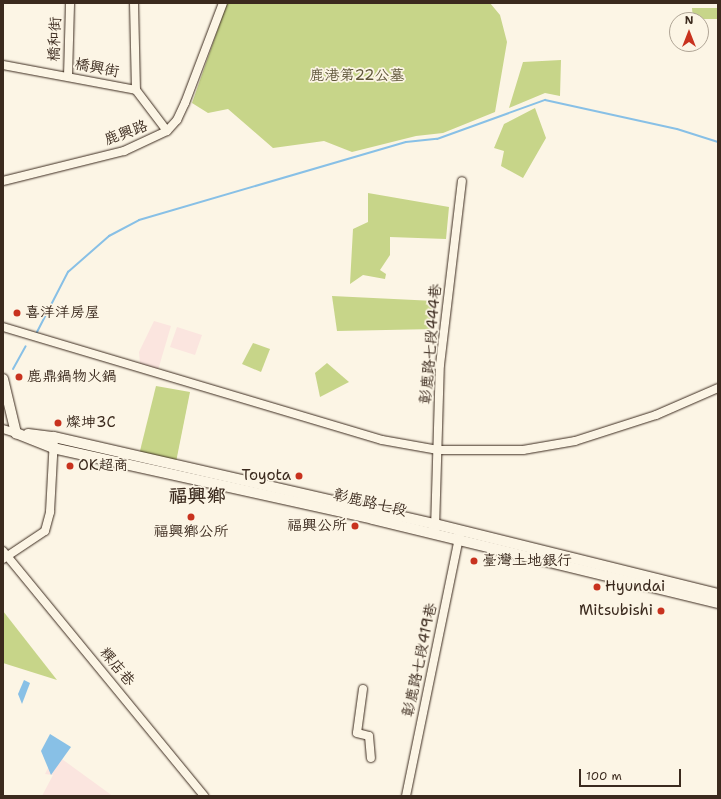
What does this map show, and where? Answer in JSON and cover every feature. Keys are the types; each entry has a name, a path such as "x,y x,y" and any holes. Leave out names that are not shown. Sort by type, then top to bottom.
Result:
{"main road":[{"path":"3,379 16,433"},
{"name":"彰鹿路七段","path":"16,433 54,437 460,535 718,594"},
{"name":"彰鹿路七段","path":"16,433 53,448 435,529"},
{"name":"彰鹿路七段","path":"460,535 718,603"}],"street":[{"name":"橋和街","path":"68,76 70,3"},
{"path":"134,3 136,90"},
{"name":"鹿興路","path":"3,181 124,151 167,131 178,120 223,3"},
{"name":"橋興街","path":"3,65 136,90 167,131"},
{"name":"彰鹿路七段444巷","path":"435,529 440,365 462,181"},
{"path":"3,327 382,440 438,450 491,452 567,442 656,415 718,388"},
{"name":"彰鹿路七段","path":"3,429 16,433"},
{"path":"4,555 30,542 45,532 48,521 54,437"},
{"name":"彰鹿路七段419巷","path":"406,796 460,535"},
{"name":"粿店巷","path":"4,555 206,796"},
{"path":"363,689 357,733 369,736 371,758"}],"shaded area":[{"path":"154,321 171,326 158,370 140,364 139,352"},
{"path":"177,327 202,335 195,355 170,347"},
{"path":"55,754 112,796 42,796 53,775 45,774"}],"green space":[{"name":"鹿港第22公墓","path":"227,3 490,3 500,15 507,42 495,112 443,133 416,136 352,152 324,141 273,148 228,109 208,113 192,103"},
{"path":"692,8 718,8 718,19 709,19 709,12 692,12"},
{"path":"561,60 560,96 545,93 509,108 523,62"},
{"path":"535,108 546,138 523,178 501,166 504,151 494,148 504,124"},
{"path":"368,193 449,207 446,239 390,237 390,255 380,270 386,274 385,279 363,275 350,284 353,229 368,222"},
{"path":"332,296 435,301 435,329 337,331"},
{"path":"253,343 270,349 261,372 242,364"},
{"path":"327,363 349,382 320,397 315,373"},
{"path":"156,386 190,392 176,462 139,455"},
{"path":"3,611 57,680 3,663"}],"water":[{"path":"24,680 30,683 22,704 18,694"},
{"path":"50,734 71,747 51,775 41,751"}],"waterway":[{"path":"37,332 68,272 109,236 139,220 406,142 437,139 545,100 677,129 718,142"},
{"path":"13,369 26,346"}],"place":[{"name":"喜洋洋房屋","path":"17,313"},
{"name":"鹿鼎鍋物火鍋","path":"19,377"},
{"name":"燦坤3C","path":"58,423"},
{"name":"OK超商","path":"70,466"},
{"name":"Toyota","path":"299,476"},
{"name":"福興鄉公所","path":"191,517"},
{"name":"福興公所","path":"355,526"},
{"name":"臺灣土地銀行","path":"474,561"},
{"name":"Hyundai","path":"597,587"},
{"name":"Mitsubishi","path":"661,611"}],"district":[{"name":"福興鄉","path":"197,496"}]}
